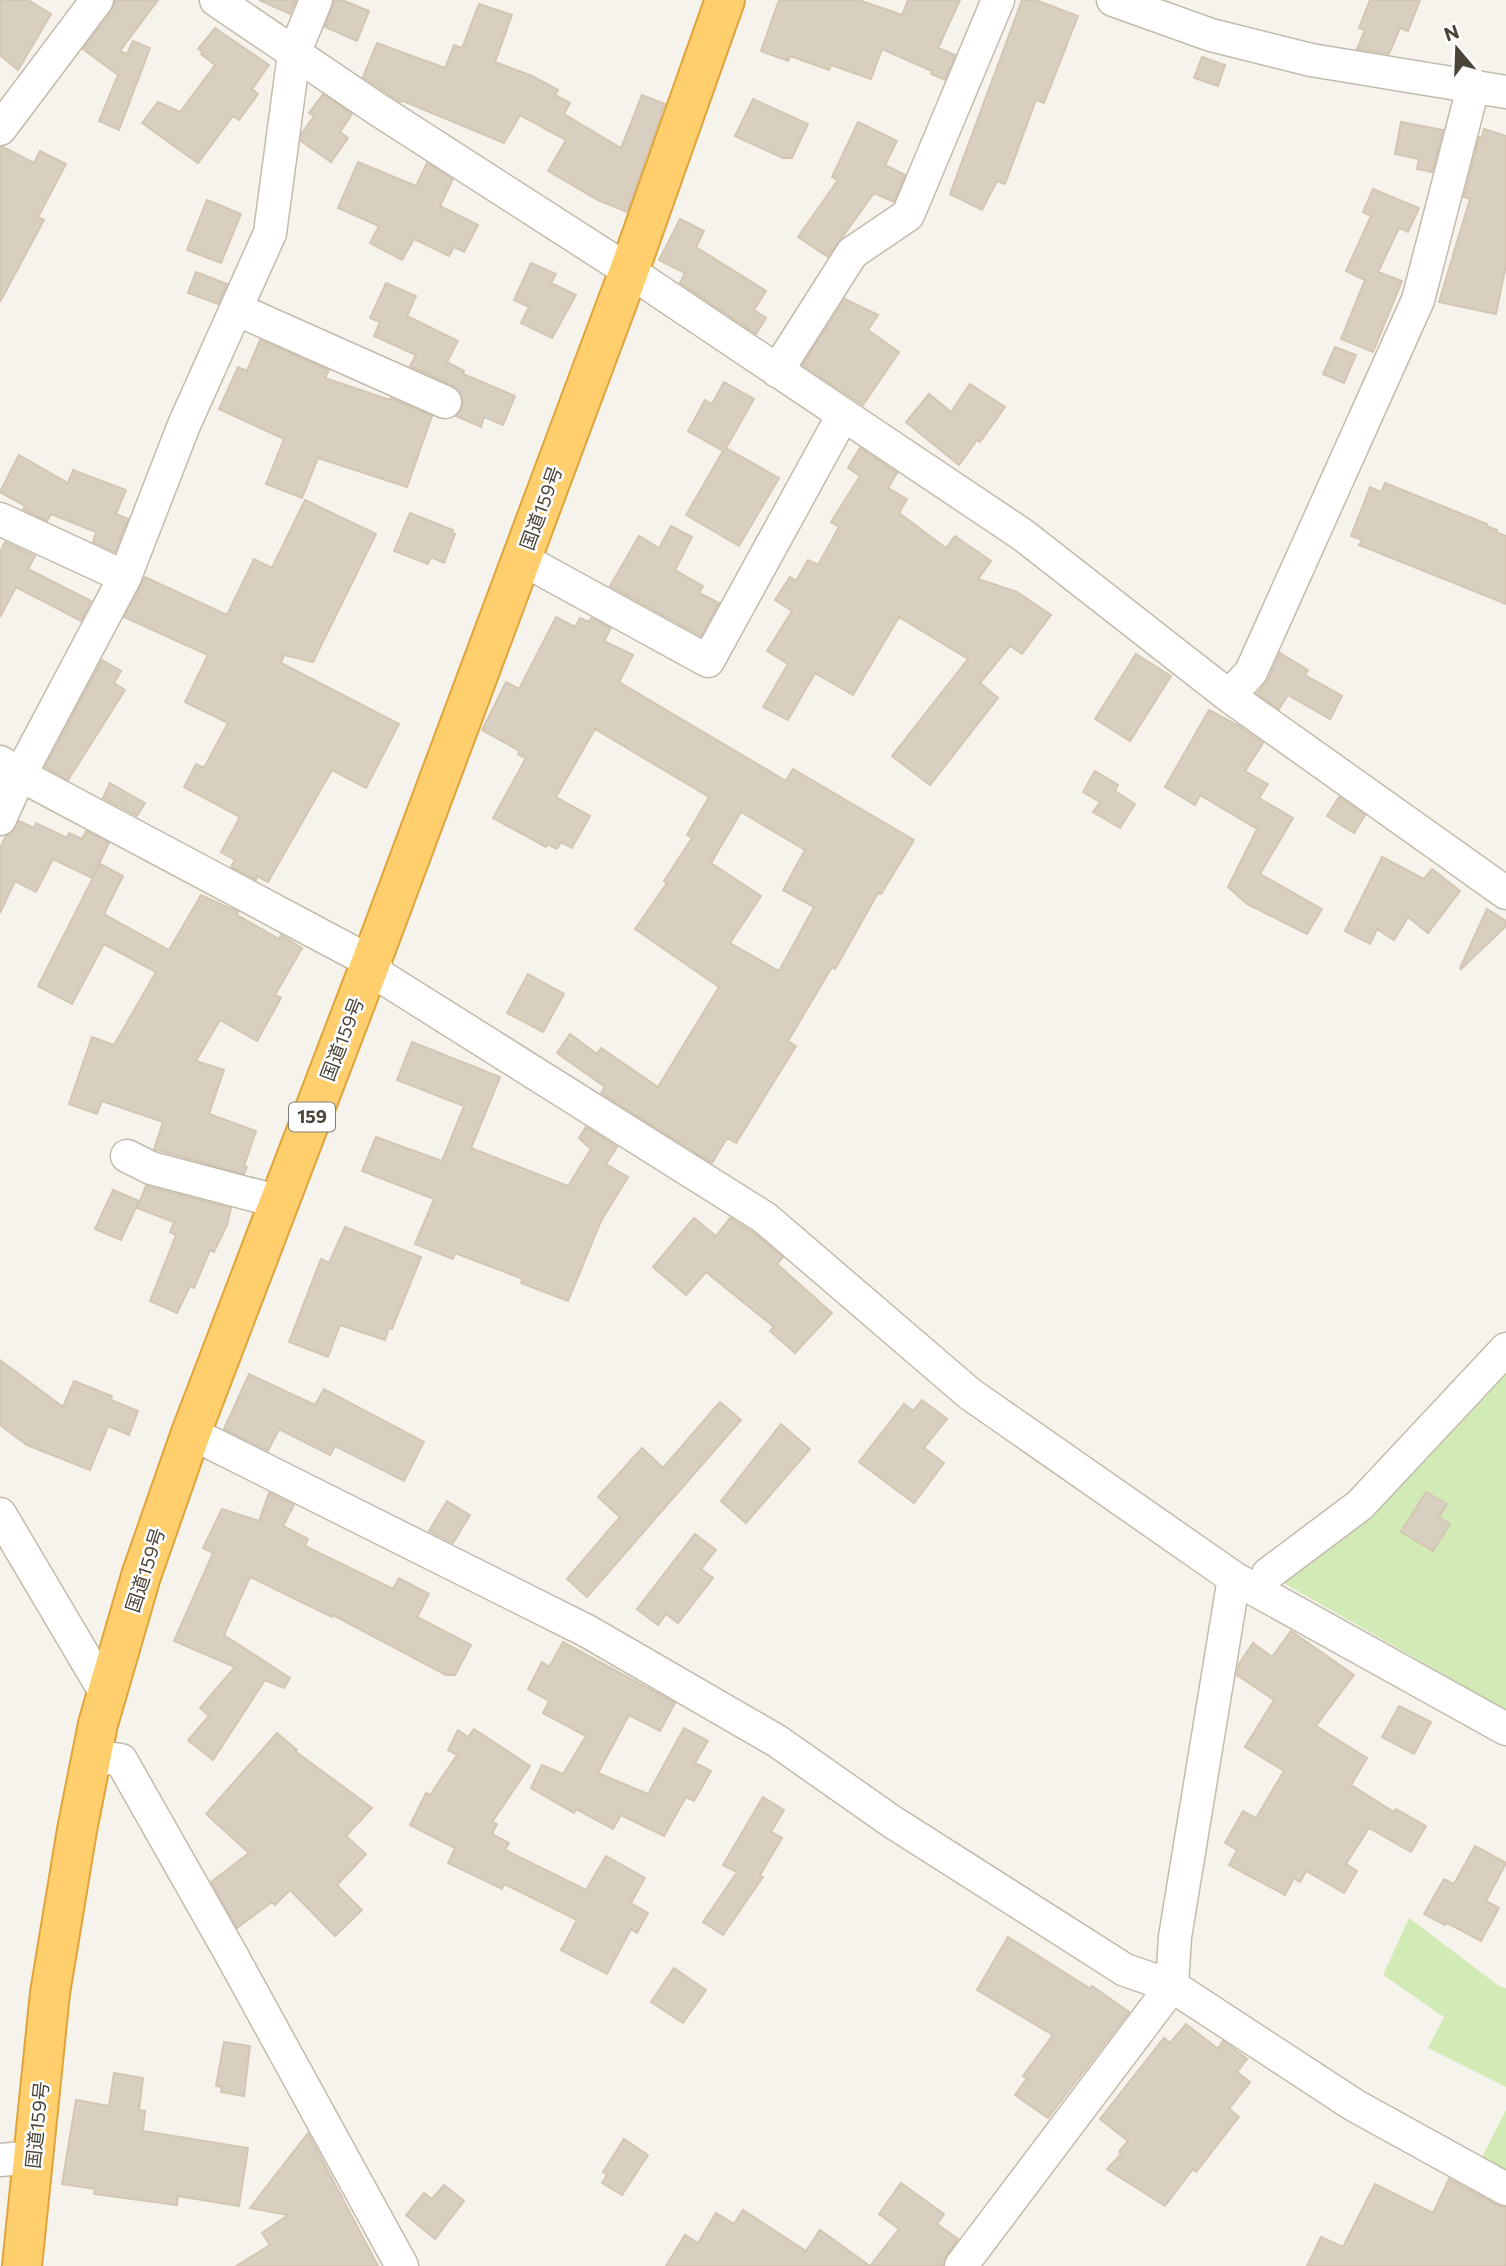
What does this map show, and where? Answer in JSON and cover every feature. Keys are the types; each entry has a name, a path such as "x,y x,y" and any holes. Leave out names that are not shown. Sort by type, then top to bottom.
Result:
{"highway":[{"name":"国道159号","path":"22,2266 17,2159 50,1993 76,1830 107,1695 141,1576 191,1433 371,962 629,271 725,0"}],"street":[{"path":"0,129 97,0"},
{"path":"216,0 294,54 629,271 1023,535 1229,696 1506,893"},
{"path":"0,819 10,768 125,576 184,425 270,233 294,54 316,0"},
{"path":"777,371 852,253 908,215 998,0"},
{"path":"1113,0 1211,35 1286,54 1506,92"},
{"path":"1229,696 1251,672 1418,300 1473,88"},
{"path":"236,309 445,402"},
{"path":"522,559 708,661 843,415"},
{"path":"0,519 125,576"},
{"path":"10,768 371,962 382,977 765,1217 970,1394 1234,1578 1506,1729"},
{"path":"127,1156 151,1168 280,1202"},
{"path":"1268,1574 1360,1505 1506,1349"},
{"path":"191,1433 587,1631 777,1741 891,1821 1125,1970 1172,1986 1354,2105 1506,2189"},
{"path":"0,1514 107,1695"},
{"path":"961,2266 1172,1986 1175,1937 1234,1578"},
{"path":"92,1756 121,1760 232,1954 402,2266"}],"green space":[{"path":"1506,1348 1506,1710 1268,1574"},
{"path":"1409,1918 1499,1986 1506,1988 1506,2087 1428,2048 1444,2017 1383,1975"},
{"path":"1506,2110 1506,2174 1480,2161"}],"building":[{"path":"0,0 28,0 51,14 18,70 0,55"},
{"path":"115,0 158,0 120,51 127,54 133,41 150,48 119,130 99,121 118,75 83,49 112,11"},
{"path":"259,0 296,0 290,14"},
{"path":"334,0 342,0 369,11 357,41 325,27"},
{"path":"779,0 859,0 902,15 908,0 960,0 938,48 955,55 945,80 931,74 932,71 882,49 871,79 831,65 829,70 790,56 788,61 761,51"},
{"path":"1022,0 1036,0 1078,16 1044,103 1036,100 1005,184 997,181 982,210 950,194"},
{"path":"1370,0 1420,0 1408,31 1400,28 1389,54 1357,49 1365,30 1359,28"},
{"path":"479,4 512,15 495,62 532,76 558,90 555,95 570,103 564,114 621,148 642,95 665,104 627,212 598,200 548,171 566,140 520,115 504,143 400,102 363,77 377,43 445,68 454,45 462,48"},
{"path":"215,28 269,65 252,89 258,94 239,120 233,116 198,163 142,123 158,102 180,112 215,65 198,49"},
{"path":"1202,57 1225,65 1218,86 1194,78"},
{"path":"323,94 352,114 340,132 348,138 331,162 301,141 302,133 314,116 309,113"},
{"path":"753,99 808,124 792,158 783,158 735,136"},
{"path":"858,122 897,141 885,165 905,175 894,202 874,193 828,257 798,237 838,180 832,177"},
{"path":"1401,122 1443,130 1432,172 1417,169 1419,159 1395,154"},
{"path":"1484,129 1506,136 1506,265 1496,314 1439,302 1470,199 1464,197 1479,137 1482,137"},
{"path":"0,147 34,163 40,151 66,164 38,217 44,220 0,302"},
{"path":"358,162 416,186 427,163 453,179 440,206 478,225 464,252 454,247 449,256 414,239 402,260 370,243 379,226 338,208"},
{"path":"1373,189 1419,208 1408,232 1399,228 1378,272 1402,281 1373,352 1341,339 1365,280 1346,271 1371,216 1363,212"},
{"path":"207,200 241,214 221,263 187,250"},
{"path":"680,219 704,231 696,247 766,291 754,310 766,318 756,334 680,283 685,273 659,260"},
{"path":"531,263 556,274 551,283 576,295 552,338 521,323 529,307 514,300"},
{"path":"196,272 227,284 218,304 188,293"},
{"path":"386,283 416,296 407,316 458,341 447,362 464,371 463,374 515,396 503,425 484,417 481,427 456,416 463,401 459,391 452,385 410,366 416,355 374,336 380,322 370,318"},
{"path":"845,299 878,315 868,330 899,352 863,405 802,365"},
{"path":"260,340 329,370 325,378 390,400 391,398 432,416 407,487 318,458 302,498 266,484 284,439 219,409 238,367 247,371"},
{"path":"1335,347 1356,355 1344,383 1323,374"},
{"path":"724,382 754,399 726,448 779,478 739,546 686,515 723,451 688,431 705,400 712,404"},
{"path":"970,384 1005,407 980,442 977,440 959,465 906,422 929,394 951,412"},
{"path":"860,448 897,473 888,488 907,499 899,513 946,548 955,536 991,561 978,579 1017,592 1051,615 1022,654 1010,646 980,683 998,698 930,785 892,756 968,659 899,617 853,695 815,673 788,720 763,707 788,664 767,651 792,611 775,600 790,577 796,581 808,560 818,565 839,527 831,522 860,476 848,468"},
{"path":"19,455 68,483 73,470 126,490 116,514 128,519 115,552 93,542 96,532 51,514 47,521 23,509 25,506 0,492"},
{"path":"1385,483 1487,524 1506,536 1506,604 1359,545 1362,540 1351,536 1370,487 1381,492"},
{"path":"305,500 376,534 313,662 284,655 281,663 399,724 366,788 332,770 268,882 257,876 256,880 231,867 235,860 221,852 240,817 184,787 196,764 204,768 228,723 185,702 208,655 124,617 145,577 227,615 254,559 272,568"},
{"path":"410,513 453,530 452,533 455,534 444,563 431,557 428,564 394,551"},
{"path":"671,526 692,537 675,570 703,586 699,593 719,603 701,636 610,586 639,536 659,548"},
{"path":"5,542 35,556 28,569 91,601 81,621 16,587 0,617 0,552"},
{"path":"556,617 575,627 580,618 589,622 591,618 611,628 604,641 633,655 619,682 786,781 793,769 914,840 881,894 878,893 835,969 832,967 788,1041 796,1046 736,1143 727,1138 712,1163 601,1093 605,1087 557,1053 570,1034 597,1054 601,1048 658,1087 719,987 635,929 667,883 664,881 692,838 687,835 709,797 595,729 556,797 590,816 572,848 561,842 557,849 547,844 546,847 493,818 526,758 518,754 520,751 482,730 506,682 519,689","holes":["741,812 805,850 783,890 814,907 779,971 730,943 761,896 711,863"]},
{"path":"1280,653 1308,670 1305,675 1342,696 1330,719 1288,695 1279,709 1257,694 1268,680"},
{"path":"1136,654 1171,676 1130,741 1095,719"},
{"path":"102,660 121,671 114,683 125,690 68,780 45,767"},
{"path":"1209,710 1263,743 1245,771 1268,784 1259,798 1293,818 1260,874 1322,909 1307,934 1247,904 1228,887 1257,829 1200,795 1195,805 1165,787"},
{"path":"1095,771 1118,785 1115,791 1135,804 1120,828 1093,812 1100,802 1083,792"},
{"path":"110,783 145,803 137,816 103,798"},
{"path":"1339,797 1365,815 1354,833 1327,816"},
{"path":"19,821 34,828 36,823 67,838 69,833 82,839 86,831 109,843 92,878 53,859 36,892 15,881 0,913 0,848"},
{"path":"1382,857 1424,879 1432,869 1460,891 1428,933 1408,917 1394,940 1377,929 1370,944 1345,931"},
{"path":"100,864 123,876 104,914 169,950 201,895 238,912 237,915 279,939 281,935 302,948 275,995 281,998 257,1041 220,1020 196,1061 224,1070 209,1114 256,1131 244,1166 247,1167 244,1174 154,1149 163,1122 102,1101 97,1114 69,1104 92,1037 114,1045 156,972 104,944 72,1004 38,986"},
{"path":"1487,909 1506,921 1506,926 1461,969 1460,968"},
{"path":"528,974 564,994 543,1032 507,1013"},
{"path":"412,1042 500,1077 471,1148 568,1186 591,1149 579,1138 586,1127 617,1147 606,1164 628,1177 601,1221 568,1301 521,1283 523,1279 455,1253 453,1259 415,1244 434,1199 362,1171 376,1137 442,1161 464,1106 397,1080"},
{"path":"146,1186 231,1208 227,1225 214,1252 210,1250 194,1288 190,1286 177,1313 150,1301 176,1235 170,1232 174,1222 137,1208"},
{"path":"113,1190 139,1201 121,1240 95,1229"},
{"path":"694,1218 716,1236 730,1218 754,1233 783,1257 777,1264 832,1313 795,1353 770,1331 774,1327 706,1272 686,1295 653,1267"},
{"path":"345,1227 421,1257 385,1340 340,1325 328,1357 289,1342 321,1259 329,1263"},
{"path":"0,1360 63,1407 74,1381 112,1396 111,1400 138,1411 129,1435 108,1426 90,1470 27,1445 0,1425"},
{"path":"249,1374 315,1405 324,1389 424,1442 404,1481 335,1446 330,1455 279,1429 268,1451 224,1429"},
{"path":"922,1400 947,1419 924,1448 944,1463 914,1503 859,1462 904,1404 913,1411"},
{"path":"720,1402 741,1420 587,1597 567,1579 620,1517 598,1497 642,1448 663,1468"},
{"path":"781,1424 810,1449 746,1523 721,1501"},
{"path":"1426,1492 1447,1504 1439,1517 1450,1524 1433,1551 1401,1532"},
{"path":"269,1493 294,1505 283,1526 308,1539 305,1546 393,1589 399,1578 429,1594 417,1617 471,1645 455,1675 446,1675 333,1615 332,1617 250,1577 224,1635 290,1678 284,1688 265,1680 213,1760 188,1740 209,1716 200,1708 235,1667 174,1641 213,1553 203,1548 222,1509 259,1521"},
{"path":"447,1501 470,1515 453,1543 429,1531"},
{"path":"695,1534 716,1550 701,1569 713,1578 678,1623 666,1614 658,1625 637,1609"},
{"path":"1291,1631 1354,1675 1316,1726 1367,1758 1351,1785 1394,1812 1396,1809 1426,1826 1411,1852 1369,1828 1346,1864 1357,1871 1344,1893 1306,1871 1300,1882 1294,1878 1285,1895 1229,1865 1237,1850 1225,1843 1243,1811 1256,1818 1284,1771 1245,1747 1274,1700 1237,1675 1239,1664 1253,1643 1272,1657"},
{"path":"563,1642 675,1703 660,1731 629,1715 598,1773 648,1794 684,1728 708,1741 695,1763 711,1771 694,1801 686,1797 664,1836 621,1815 613,1829 576,1809 574,1813 531,1788 542,1765 563,1774 586,1736 543,1713 549,1701 528,1689 542,1662 549,1667"},
{"path":"1399,1706 1431,1722 1414,1754 1382,1737"},
{"path":"474,1729 530,1766 492,1822 497,1824 492,1834 509,1843 505,1850 586,1890 606,1856 645,1878 631,1903 648,1913 637,1933 631,1929 607,1974 561,1950 577,1920 504,1884 502,1889 448,1863 455,1848 410,1825 426,1793 430,1795 457,1755 448,1750 458,1730 468,1737"},
{"path":"277,1733 297,1750 295,1751 372,1808 346,1836 366,1854 337,1885 362,1910 335,1936 290,1890 275,1905 272,1902 237,1928 211,1882 249,1853 206,1814"},
{"path":"763,1797 784,1810 771,1832 782,1838 760,1875 763,1877 723,1935 703,1922 737,1872 723,1865"},
{"path":"1475,1846 1506,1863 1486,1901 1499,1908 1481,1941 1424,1914 1444,1879 1454,1884"},
{"path":"1008,1937 1091,1989 1092,1986 1129,2012 1048,2118 1015,2095 1027,2078 1023,2076 1053,2035 977,1990"},
{"path":"674,1968 706,1990 683,2023 651,2002"},
{"path":"1186,2024 1218,2049 1223,2041 1247,2059 1237,2072 1250,2082 1229,2109 1239,2117 1196,2172 1193,2169 1165,2206 1107,2169 1121,2154 1119,2152 1128,2141 1100,2119 1164,2038 1170,2043"},
{"path":"224,2042 250,2046 244,2096 221,2092 222,2087 216,2086"},
{"path":"114,2073 143,2078 139,2110 145,2111 143,2131 248,2148 239,2206 178,2196 177,2205 94,2194 95,2189 62,2184 76,2100 109,2106"},
{"path":"308,2133 378,2266 236,2266 270,2245 262,2233 288,2215 250,2208"},
{"path":"624,2139 648,2155 622,2195 602,2183 607,2175 603,2172"},
{"path":"1449,2179 1497,2205 1506,2207 1506,2266 1307,2266 1321,2237 1343,2247 1375,2184 1433,2213"},
{"path":"901,2183 944,2214 937,2224 958,2239 946,2256 943,2266 870,2266 899,2229 879,2214"},
{"path":"444,2185 464,2201 435,2239 406,2215 424,2193 432,2199"},
{"path":"743,2210 806,2251 820,2230 870,2266 666,2266 685,2235 698,2243 716,2213 734,2224"}]}
